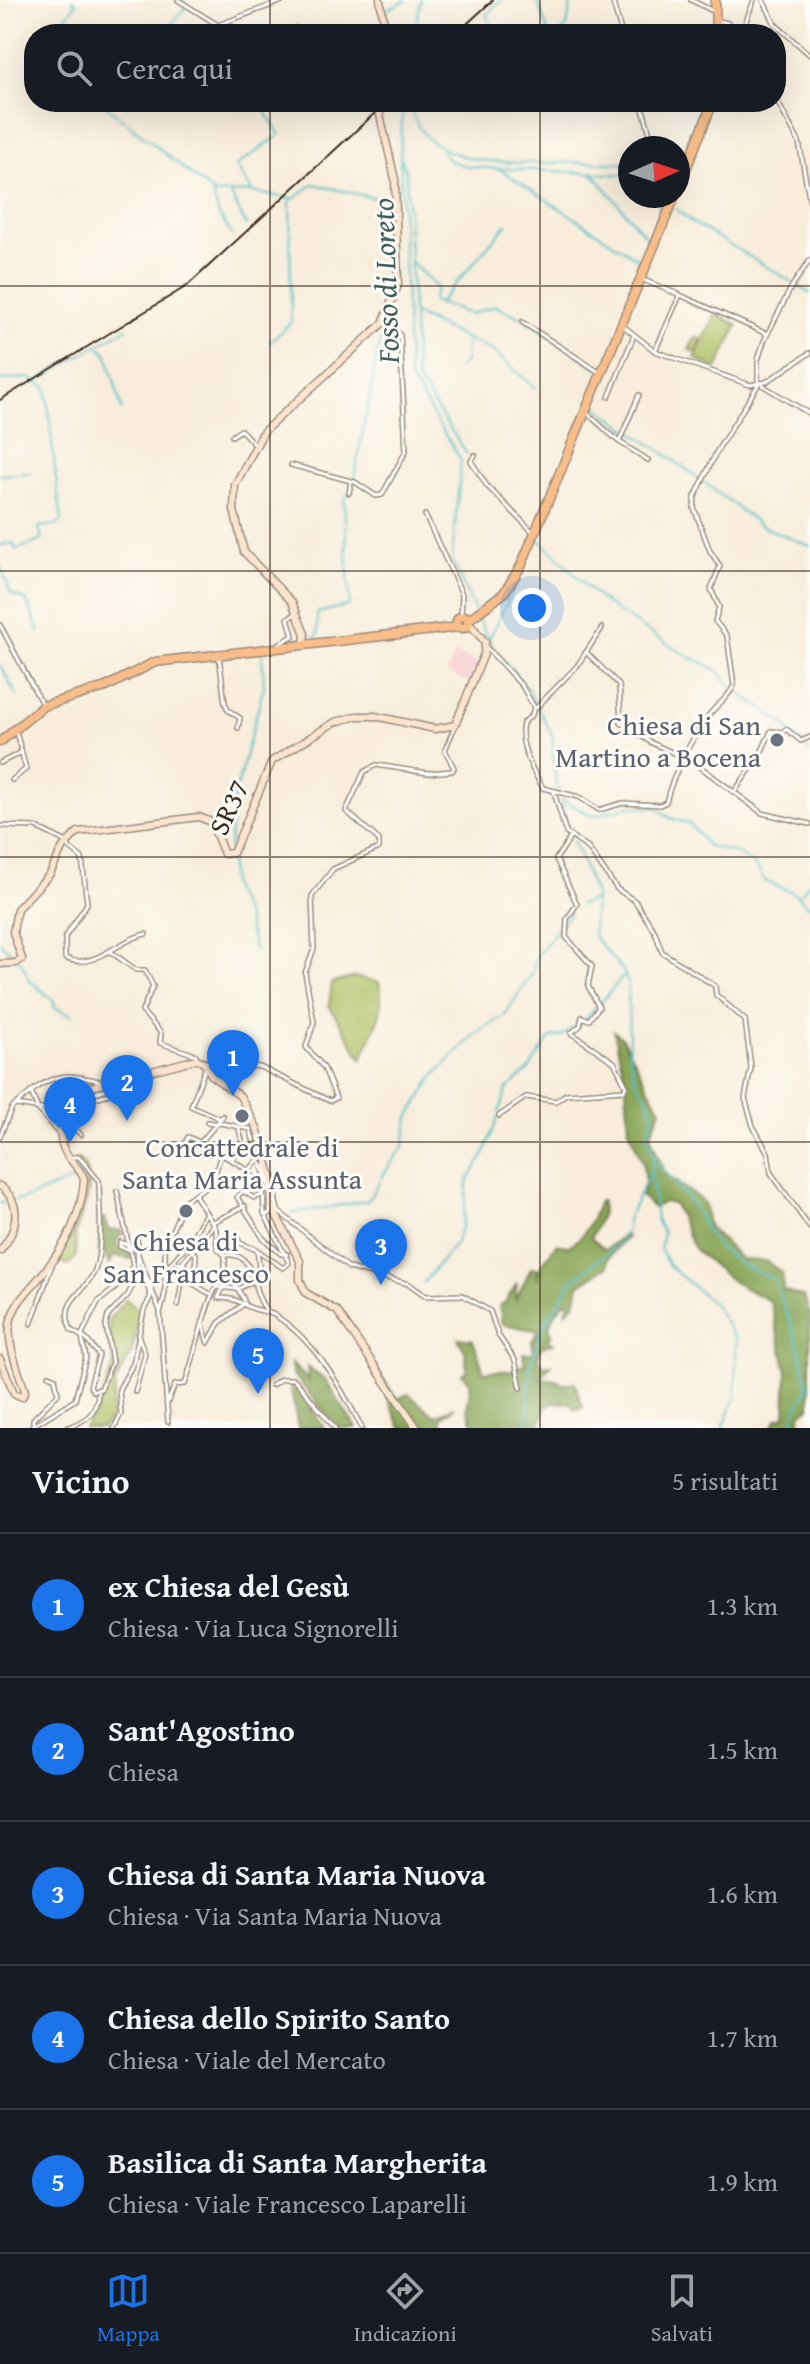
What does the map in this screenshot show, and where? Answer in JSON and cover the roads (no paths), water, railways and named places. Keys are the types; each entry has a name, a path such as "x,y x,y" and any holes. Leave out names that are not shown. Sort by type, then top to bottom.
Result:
{"main road":[{"path":"380,0 384,24"},
{"path":"715,0 715,24"},
{"path":"302,635 288,596 251,562 239,535 234,492 255,445 272,423 384,321 398,285 396,199 379,112"},
{"path":"690,158 709,112"},
{"path":"302,635 319,642 465,620 509,588 535,534 669,208"},
{"path":"455,725 485,644 465,620"},
{"path":"0,742 43,706 106,687 155,662 287,647 302,635"},
{"name":"SR37","path":"66,843 84,829 199,817 211,822 221,850 228,855 238,848 272,761 335,722 357,716 375,716 435,729 455,725"},
{"path":"0,964 21,961 22,951 13,932 17,909 50,874 66,843"},
{"path":"0,1359 14,1393 22,1397 25,1391 11,1345 10,1321 19,1302 69,1238 84,1185 82,1173 69,1157 62,1135 81,1092 106,1083 118,1083 201,1061 212,1076 240,1096 257,1128 275,1217 300,1261 300,1280 306,1293 337,1311 417,1428"},
{"path":"0,1186 12,1197 15,1212 12,1235 0,1251"}],"street":[{"path":"178,0 216,24"},
{"path":"221,24 285,0"},
{"path":"612,0 619,24"},
{"path":"691,0 728,24"},
{"path":"745,24 754,0"},
{"path":"763,0 775,24"},
{"path":"786,34 810,55"},
{"path":"644,112 651,136"},
{"path":"783,112 799,142 810,203"},
{"path":"760,385 758,360 767,334 810,260"},
{"path":"641,279 767,334"},
{"path":"655,351 680,295"},
{"path":"291,465 351,481 379,497 406,451 400,335 384,321"},
{"path":"522,322 602,373"},
{"path":"622,325 655,351 738,383 760,385 810,414"},
{"path":"609,397 634,335"},
{"path":"602,628 586,652 523,723 522,733 541,785 558,793 579,797 599,810 623,803 664,804 670,783 686,758 693,737 734,685 727,636 717,626 719,607 711,589 720,566 710,551 693,502 711,461 760,385 810,353"},
{"path":"619,442 639,395"},
{"path":"586,411 619,442 648,460"},
{"path":"232,436 241,430 255,445"},
{"path":"475,455 471,461 479,476 535,534"},
{"path":"349,493 351,481"},
{"path":"425,515 462,594 465,620"},
{"path":"276,648 293,636 288,618 297,614"},
{"path":"0,625 43,706"},
{"path":"485,644 536,707"},
{"path":"586,652 619,685 621,723 652,743 686,758 762,813 810,824"},
{"path":"219,654 225,703 228,710 240,718 238,728"},
{"path":"201,1061 260,1067 330,1101 336,1098 324,1068 306,1047 314,1027 305,973 314,949 312,896 333,869 379,848 379,840 346,811 364,772 376,765 428,773 452,771 454,768 445,750 455,725"},
{"path":"12,780 26,769 15,728"},
{"path":"735,791 760,755 771,731 783,732 786,729 801,741 810,737"},
{"path":"0,763 22,752"},
{"path":"558,793 570,838 588,848 617,889 635,901 655,932 662,952 715,986 716,995 745,1020 751,1068 745,1098 753,1126 768,1153 771,1173 810,1228"},
{"path":"0,826 36,827 66,843 82,858 87,904 65,937 65,958 83,961 111,952 134,936 146,934"},
{"path":"499,1116 526,1097 556,1101 566,1094 596,1094 624,1090 626,1086 614,1062 571,1033 580,1026 582,1017 589,1020 599,1007 588,986 592,966 566,937 566,923 577,904 556,859 570,838"},
{"path":"111,952 149,976 153,986 142,1012 161,1033 160,1043 196,1055 201,1061 201,1075 191,1106 239,1129 255,1129 269,1189 270,1213 265,1215"},
{"path":"0,1136 16,1105 51,1078 67,1073 106,1083"},
{"path":"81,1135 70,1124 70,1112 87,1096 118,1083"},
{"path":"31,1092 37,1107 62,1135"},
{"path":"16,1105 70,1112"},
{"path":"207,1122 220,1120"},
{"path":"201,1144 220,1120"},
{"path":"232,1160 242,1141 239,1129"},
{"path":"250,1129 278,1211 349,1268 406,1283 426,1296 462,1295 490,1311 498,1335 515,1360 521,1388"},
{"path":"201,1144 204,1149 182,1151 188,1137 201,1144 220,1157 232,1160 269,1189"},
{"path":"69,1157 79,1157 99,1181 97,1263 91,1277 71,1298 67,1309 71,1330 95,1347 99,1355 90,1386 98,1392"},
{"path":"168,1422 160,1311 165,1249 185,1201 213,1182 220,1157"},
{"path":"248,1171 260,1161"},
{"path":"255,1180 239,1199 263,1238 281,1254 287,1254"},
{"path":"243,1191 254,1198 269,1189"},
{"path":"114,1428 121,1414 119,1389 133,1364 138,1334 151,1293 138,1266 117,1191"},
{"path":"195,1195 213,1223 218,1251 243,1259 255,1280 257,1296 267,1310 295,1331 322,1363 362,1428"},
{"path":"218,1241 234,1236 240,1243 257,1250 283,1268 289,1263 265,1215 262,1195"},
{"path":"181,1265 213,1223 245,1206"},
{"path":"165,1272 190,1241 206,1213"},
{"path":"165,1249 178,1237"},
{"path":"29,1428 75,1400 86,1363 82,1337 98,1302 127,1277 134,1263 133,1250 137,1240 138,1255 160,1311"},
{"path":"217,1287 238,1289 255,1280 259,1266 257,1250"},
{"path":"189,1282 195,1271 196,1254 192,1251"},
{"path":"164,1261 171,1254"},
{"path":"167,1406 175,1385 185,1384 210,1294 217,1287 225,1268 225,1255"},
{"path":"173,1261 185,1265 178,1305"},
{"path":"31,1324 53,1262"},
{"path":"66,1428 89,1417 95,1409 98,1392 112,1362 106,1325 108,1316 128,1295 138,1266"},
{"path":"225,1268 247,1307 267,1310"},
{"path":"184,1278 210,1294"},
{"path":"223,1288 218,1298 245,1302"},
{"path":"203,1324 208,1343 219,1323 245,1302"},
{"path":"135,1392 145,1354 138,1334"},
{"path":"33,1424 33,1419 58,1394 55,1378 49,1375"},
{"path":"272,1385 285,1378 294,1379 335,1428"}],"waterway":[{"path":"60,24 76,4 73,0"},
{"path":"171,24 185,8 184,0"},
{"path":"387,10 407,0"},
{"path":"416,24 421,0"},
{"path":"492,24 486,15 501,0"},
{"path":"537,0 545,24"},
{"path":"567,24 572,0"},
{"path":"603,0 610,4"},
{"path":"113,112 215,194 251,192 294,199 313,184 392,202"},
{"path":"268,112 280,135"},
{"name":"Fosso di Loreto","path":"402,112 400,156 409,377 461,460 452,560 475,611"},
{"path":"412,112 429,139 448,151 471,158 525,163 618,163"},
{"path":"252,191 236,166 277,137"},
{"path":"441,148 448,160 469,167 618,174"},
{"path":"401,157 406,172 416,378 467,454"},
{"path":"499,169 643,262"},
{"path":"592,172 651,243"},
{"path":"213,195 219,215 233,236"},
{"path":"231,195 246,225"},
{"path":"270,342 291,322 290,200"},
{"path":"660,208 662,213"},
{"path":"675,208 690,221 792,282"},
{"path":"439,303 507,224"},
{"path":"410,261 437,288 432,301 470,314 495,306 523,318 598,368"},
{"path":"387,304 394,268"},
{"path":"795,284 810,293"},
{"path":"414,314 494,352 535,388"},
{"path":"352,489 383,326"},
{"path":"37,381 127,328"},
{"path":"459,367 465,362 467,341"},
{"path":"99,347 107,354 122,410"},
{"path":"605,375 594,404 702,482"},
{"path":"0,380 29,378 46,387 62,520 58,525 39,527 42,540 16,550 13,543 0,545"},
{"path":"0,475 31,473"},
{"path":"705,483 761,526 810,546"},
{"path":"290,639 318,636 317,613 350,605 344,499 348,494"},
{"path":"535,542 538,539 548,547 604,602 679,651 718,671 731,688"},
{"path":"0,565 11,594 26,600 40,632"},
{"path":"489,639 521,573"},
{"name":"Fosso di Loreto","path":"477,617 494,649 527,688 552,734 555,778 570,834"},
{"path":"378,641 444,635"},
{"path":"272,646 283,639"},
{"path":"229,850 233,802 264,686 262,654"},
{"path":"0,665 17,696"},
{"path":"735,690 779,720 810,752"},
{"path":"562,800 593,816 624,808"},
{"path":"627,806 657,808 670,818 690,824 708,846 737,853 757,867 765,881 794,893 810,907"},
{"path":"573,840 595,895 593,936 624,972 628,983 629,1052 636,1081 648,1098 653,1117 647,1138 651,1149 660,1166 693,1206 718,1247 745,1266 774,1279 799,1347 808,1387"},
{"path":"230,857 231,887 245,914 255,951"},
{"path":"799,896 810,882"},
{"path":"579,905 595,900"},
{"path":"381,1178 404,1145 409,1117 433,1077 477,1032 504,1016 532,974 536,957 570,913"},
{"path":"0,942 22,963 29,980 53,1000 55,1008 72,1015"},
{"path":"586,1019 624,976"},
{"path":"499,1113 507,1089 528,1071 550,1038 562,1036 581,1023"},
{"path":"424,1282 456,1243 463,1222 468,1180 482,1159 498,1118"},
{"path":"653,1159 651,1170 656,1220 663,1233 660,1249 669,1266 713,1303 736,1339 736,1396 723,1428"},
{"path":"527,1428 530,1367 542,1330 570,1283 621,1242 627,1230 627,1220 650,1172"},
{"path":"15,1201 64,1184 80,1182"},
{"path":"292,1213 367,1201 380,1182"},
{"path":"0,1203 8,1202"},
{"path":"791,1428 795,1412 808,1388"}],"railway":[{"path":"467,24 493,0"},
{"path":"0,400 187,286 376,112"}],"place":[{"name":"Chiesa di San Martino a Bocena","path":"777,740"},
{"name":"ex Chiesa del Gesù","path":"233,1096"},
{"name":"Concattedrale di Santa Maria Assunta","path":"242,1116"},
{"name":"Sant'Agostino","path":"127,1121"},
{"name":"Chiesa dello Spirito Santo","path":"70,1143"},
{"name":"Chiesa di San Francesco","path":"186,1211"},
{"name":"Chiesa di Santa Maria Nuova","path":"381,1285"},
{"name":"Basilica di Santa Margherita","path":"258,1394"}]}
